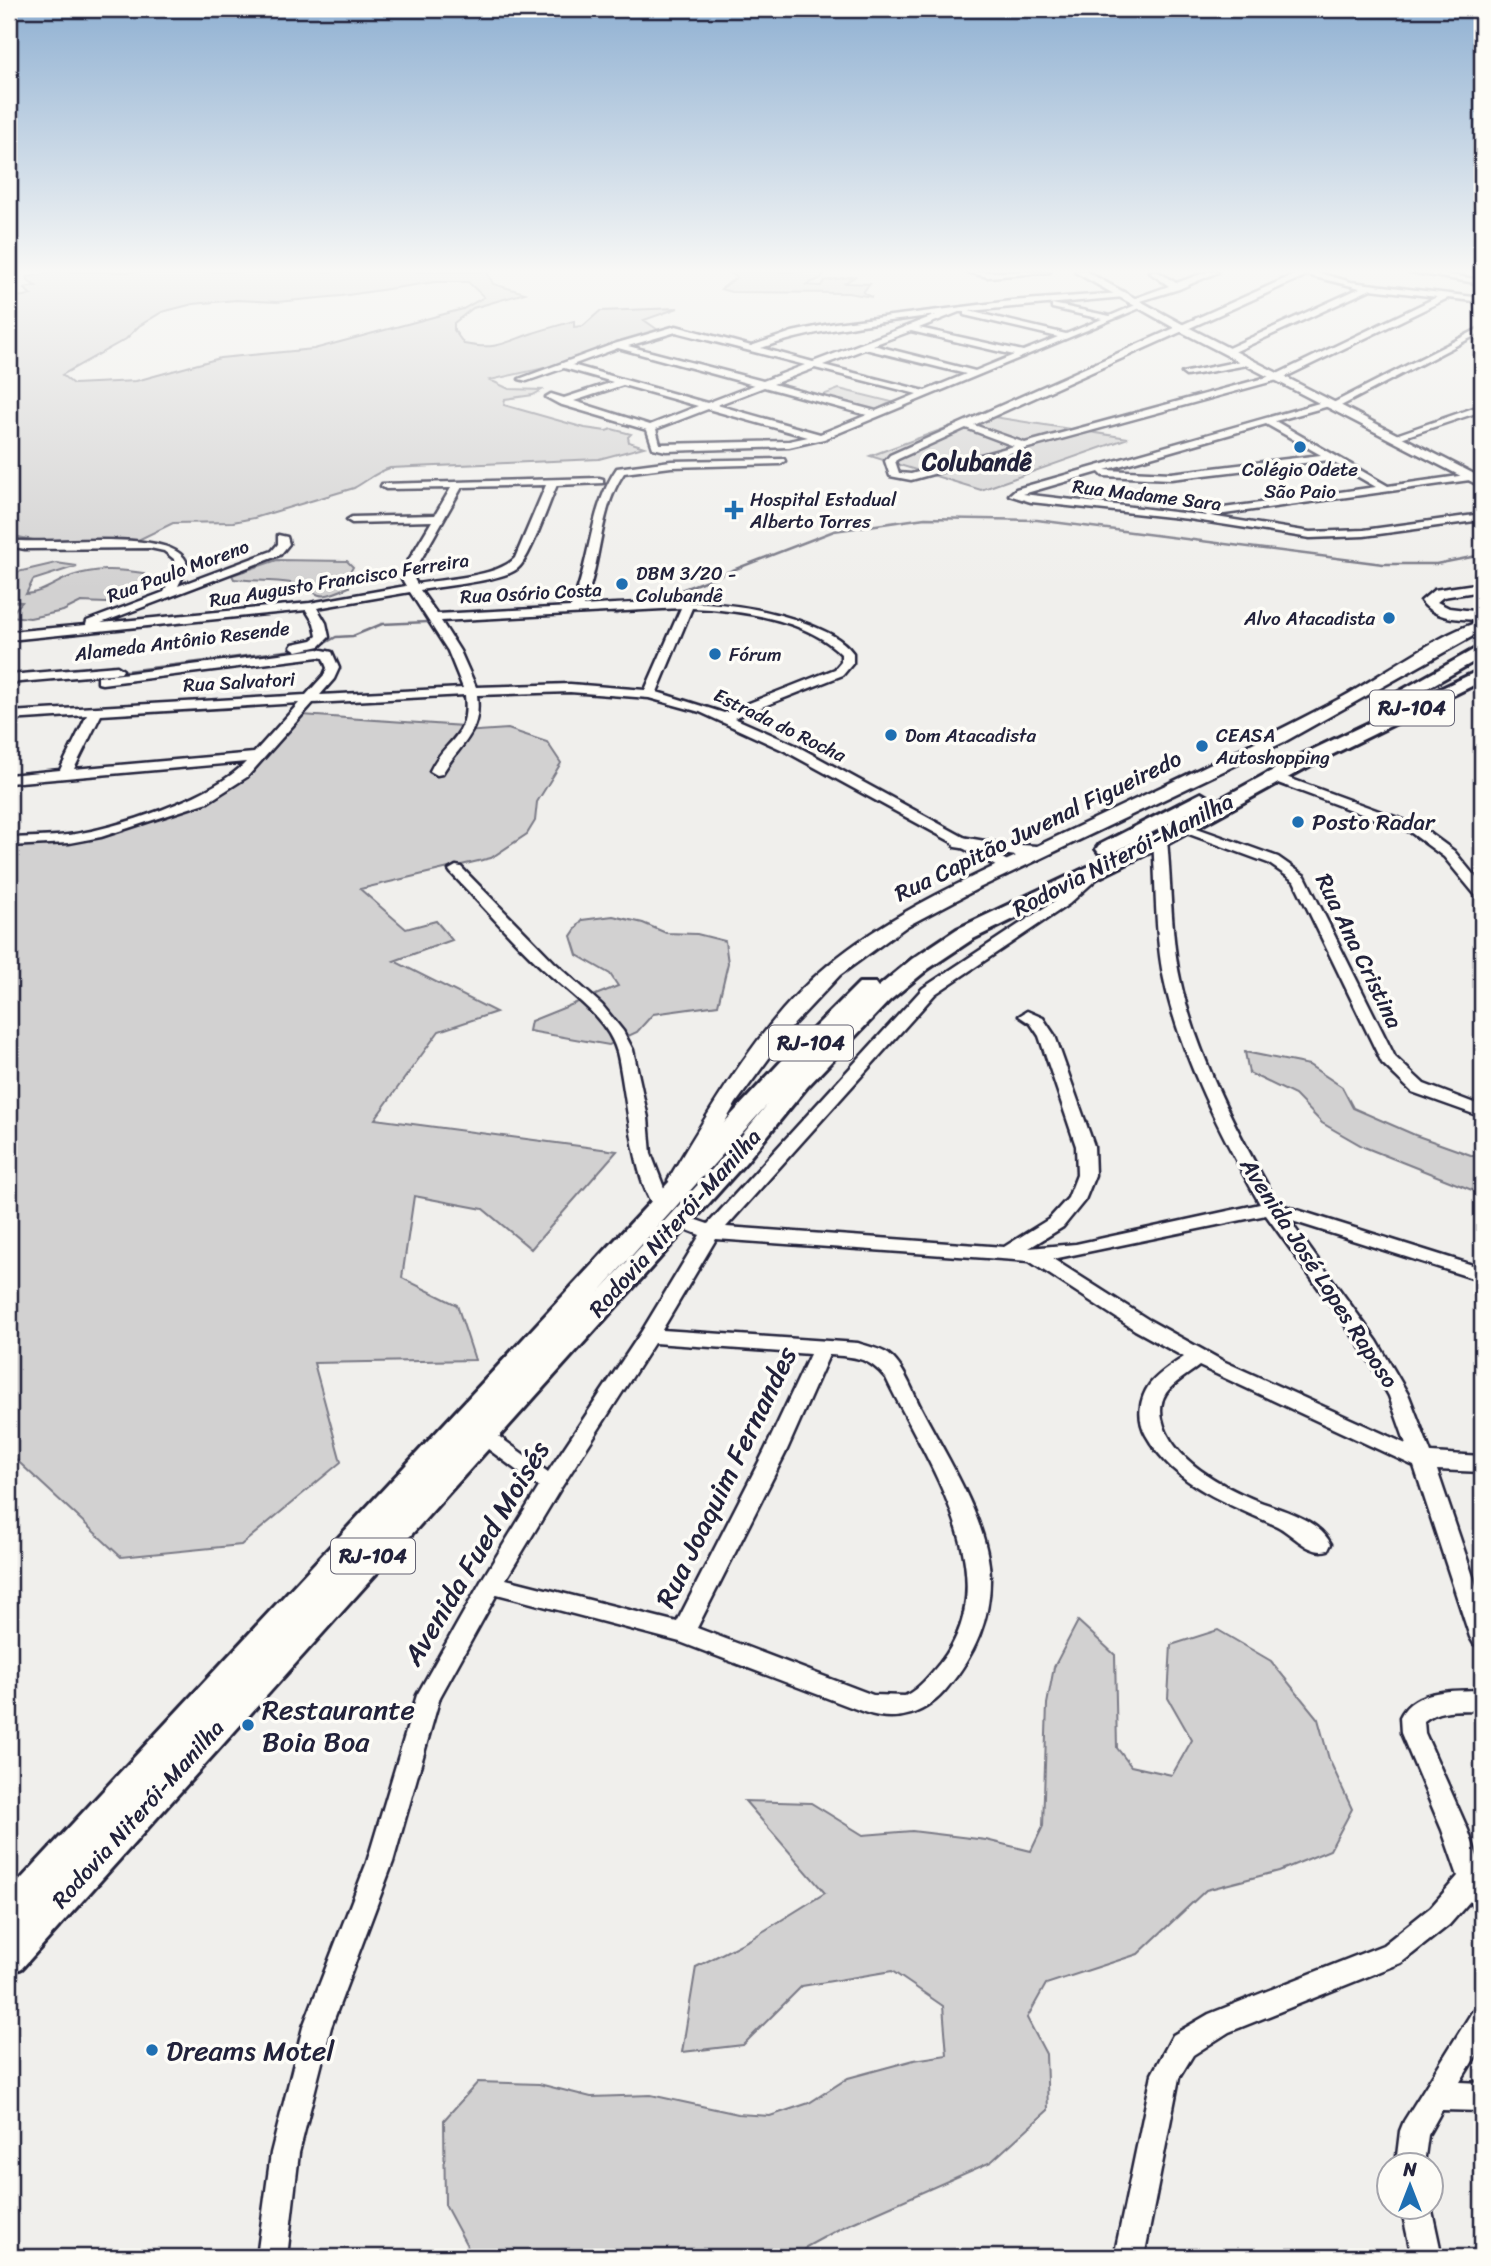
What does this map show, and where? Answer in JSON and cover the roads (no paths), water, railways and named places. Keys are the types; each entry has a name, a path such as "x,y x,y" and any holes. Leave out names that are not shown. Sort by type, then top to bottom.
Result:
{"highway":[{"path":"1336,739 1482,650"},
{"name":"Rodovia Niterói-Manilha","path":"9,1956 483,1435 670,1208 737,1157 799,1082 891,988 920,964 965,934 1160,840 1275,777 1336,739 1482,664"},
{"name":"Rodovia Niterói-Manilha","path":"9,1917 670,1208 841,1013 881,974 915,949 1180,809 1482,674"},
{"path":"1336,739 1482,692"}],"main road":[{"path":"1279,378 1478,480"},
{"path":"1482,587 1439,593 1429,599 1432,607 1482,616"},
{"path":"1449,612 1459,618 1465,632"},
{"name":"Rua Capitão Juvenal Figueiredo","path":"670,1208 726,1101 787,1020 833,971 900,922 972,884 1278,738 1374,687 1465,632 1482,626"},
{"path":"970,847 1043,852"},
{"path":"970,847 981,861 972,884"}],"street":[{"path":"607,378 821,437"},
{"path":"734,378 876,414"},
{"path":"551,401 563,402 651,428 785,378"},
{"path":"864,378 926,394"},
{"path":"651,428 656,446 666,448 789,444 821,437 967,378"},
{"path":"1069,378 890,461 895,476 924,474 1021,445 1275,378"},
{"path":"1089,472 1331,405 1385,378"},
{"path":"563,402 622,382"},
{"path":"1395,437 1482,408"},
{"path":"1269,422 1384,488"},
{"path":"966,425 1021,445"},
{"path":"1089,472 1171,476 1333,457"},
{"path":"575,610 585,593 609,493 621,470 658,465 780,461"},
{"name":"Rua Madame Sara","path":"1089,472 1015,493 1016,496 1189,516 1310,535 1335,536 1482,517"},
{"path":"1189,516 1384,488 1478,480"},
{"path":"386,486 599,481"},
{"name":"Rua Augusto Francisco Ferreira","path":"9,636 310,606 498,573 513,567 520,559 553,482"},
{"path":"438,771 448,750 471,726 472,692 435,618 408,579 410,568 458,485"},
{"path":"352,520 438,518"},
{"name":"Rua Paulo Moreno","path":"75,629 169,591 276,553 282,548 282,537"},
{"path":"9,543 27,547 128,543 172,550 179,555 181,562 176,582 169,591"},
{"name":"Rua Osório Costa","path":"585,593 606,602 630,607"},
{"path":"650,694 688,605"},
{"name":"Rua Osório Costa","path":"435,618 688,605 753,611 795,622 839,643 847,653 847,663 839,672 724,717"},
{"name":"Alameda Antônio Resende","path":"9,679 114,670 308,645 323,637 320,623 310,606"},
{"name":"Alameda Antônio Resende","path":"102,680 304,653 328,655 333,668 330,676 310,697"},
{"name":"Estrada do Rocha","path":"472,692 570,688 650,694 695,705 790,748 1009,867"},
{"name":"Rua Salvatori","path":"9,716 310,697 472,692"},
{"path":"9,842 69,839 143,821 203,799 242,774 254,757 310,697"},
{"path":"65,773 96,711"},
{"path":"9,779 254,757"},
{"path":"1275,777 1415,829 1449,855 1482,894"},
{"name":"Rua Ana Cristina","path":"1183,827 1273,860 1300,879 1388,1059 1418,1088 1482,1112"},
{"name":"Avenida José Lopes Raposo","path":"1160,840 1171,976 1178,1003 1205,1074 1241,1156 1271,1208 1370,1346 1399,1396 1424,1461 1482,1637"},
{"path":"1116,861 1162,866"},
{"name":"Avenida Fued Moisés","path":"272,2257 285,2153 317,2027 380,1862 429,1695 491,1584 551,1485 649,1336 711,1232 929,991 1064,901 1116,861"},
{"path":"456,870 548,965 596,1008 615,1031 625,1050 639,1118 642,1154 670,1208 711,1232 1033,1255 1076,1250 1271,1208 1482,1275"},
{"path":"1006,1255 1056,1223 1076,1200 1086,1175 1085,1146 1048,1036 1037,1021 1027,1016"},
{"path":"1033,1255 1142,1325 1198,1356 1424,1461 1482,1464"},
{"path":"491,1584 683,1633 872,1705 887,1708 905,1707 925,1698 960,1653 976,1607 978,1562 958,1502 894,1375 881,1359 858,1350 649,1336"},
{"name":"Rua Joaquim Fernandes","path":"683,1633 775,1452 823,1347"},
{"path":"1198,1356 1155,1392 1149,1409 1154,1433 1168,1454 1196,1477 1239,1502 1301,1529 1320,1544"},
{"path":"483,1435 551,1485"},
{"path":"1129,2257 1166,2074 1183,2045 1219,2023 1392,1954 1477,1889 1413,1733 1412,1717 1419,1708 1432,1703 1482,1700"},
{"path":"1412,2150 1414,2131 1482,2021"},
{"path":"1435,2096 1482,2097"},
{"path":"1419,2220 1427,2257"}],"waterway":[{"path":"645,604 834,531 925,518 1037,520 1383,564 1436,564 1482,555"},
{"path":"607,612 616,614 628,609"},
{"path":"445,621 500,618"},
{"path":"118,672 318,647 336,637 353,636 382,624 428,622"},
{"path":"9,683 88,676"}],"place":[{"name":"Colégio Odete São Paio","path":"1300,447"},
{"name":"Hospital Estadual Alberto Torres","path":"734,510"},
{"name":"DBM 3/20 - Colubandê","path":"622,584"},
{"name":"Alvo Atacadista","path":"1389,618"},
{"name":"Fórum","path":"715,654"},
{"name":"Dom Atacadista","path":"891,735"},
{"name":"CEASA Autoshopping","path":"1202,746"},
{"name":"Posto Radar","path":"1298,822"},
{"name":"Restaurante Boia Boa","path":"248,1725"},
{"name":"Dreams Motel","path":"152,2050"}],"district":[{"name":"Colubandê","path":"977,462"}]}
